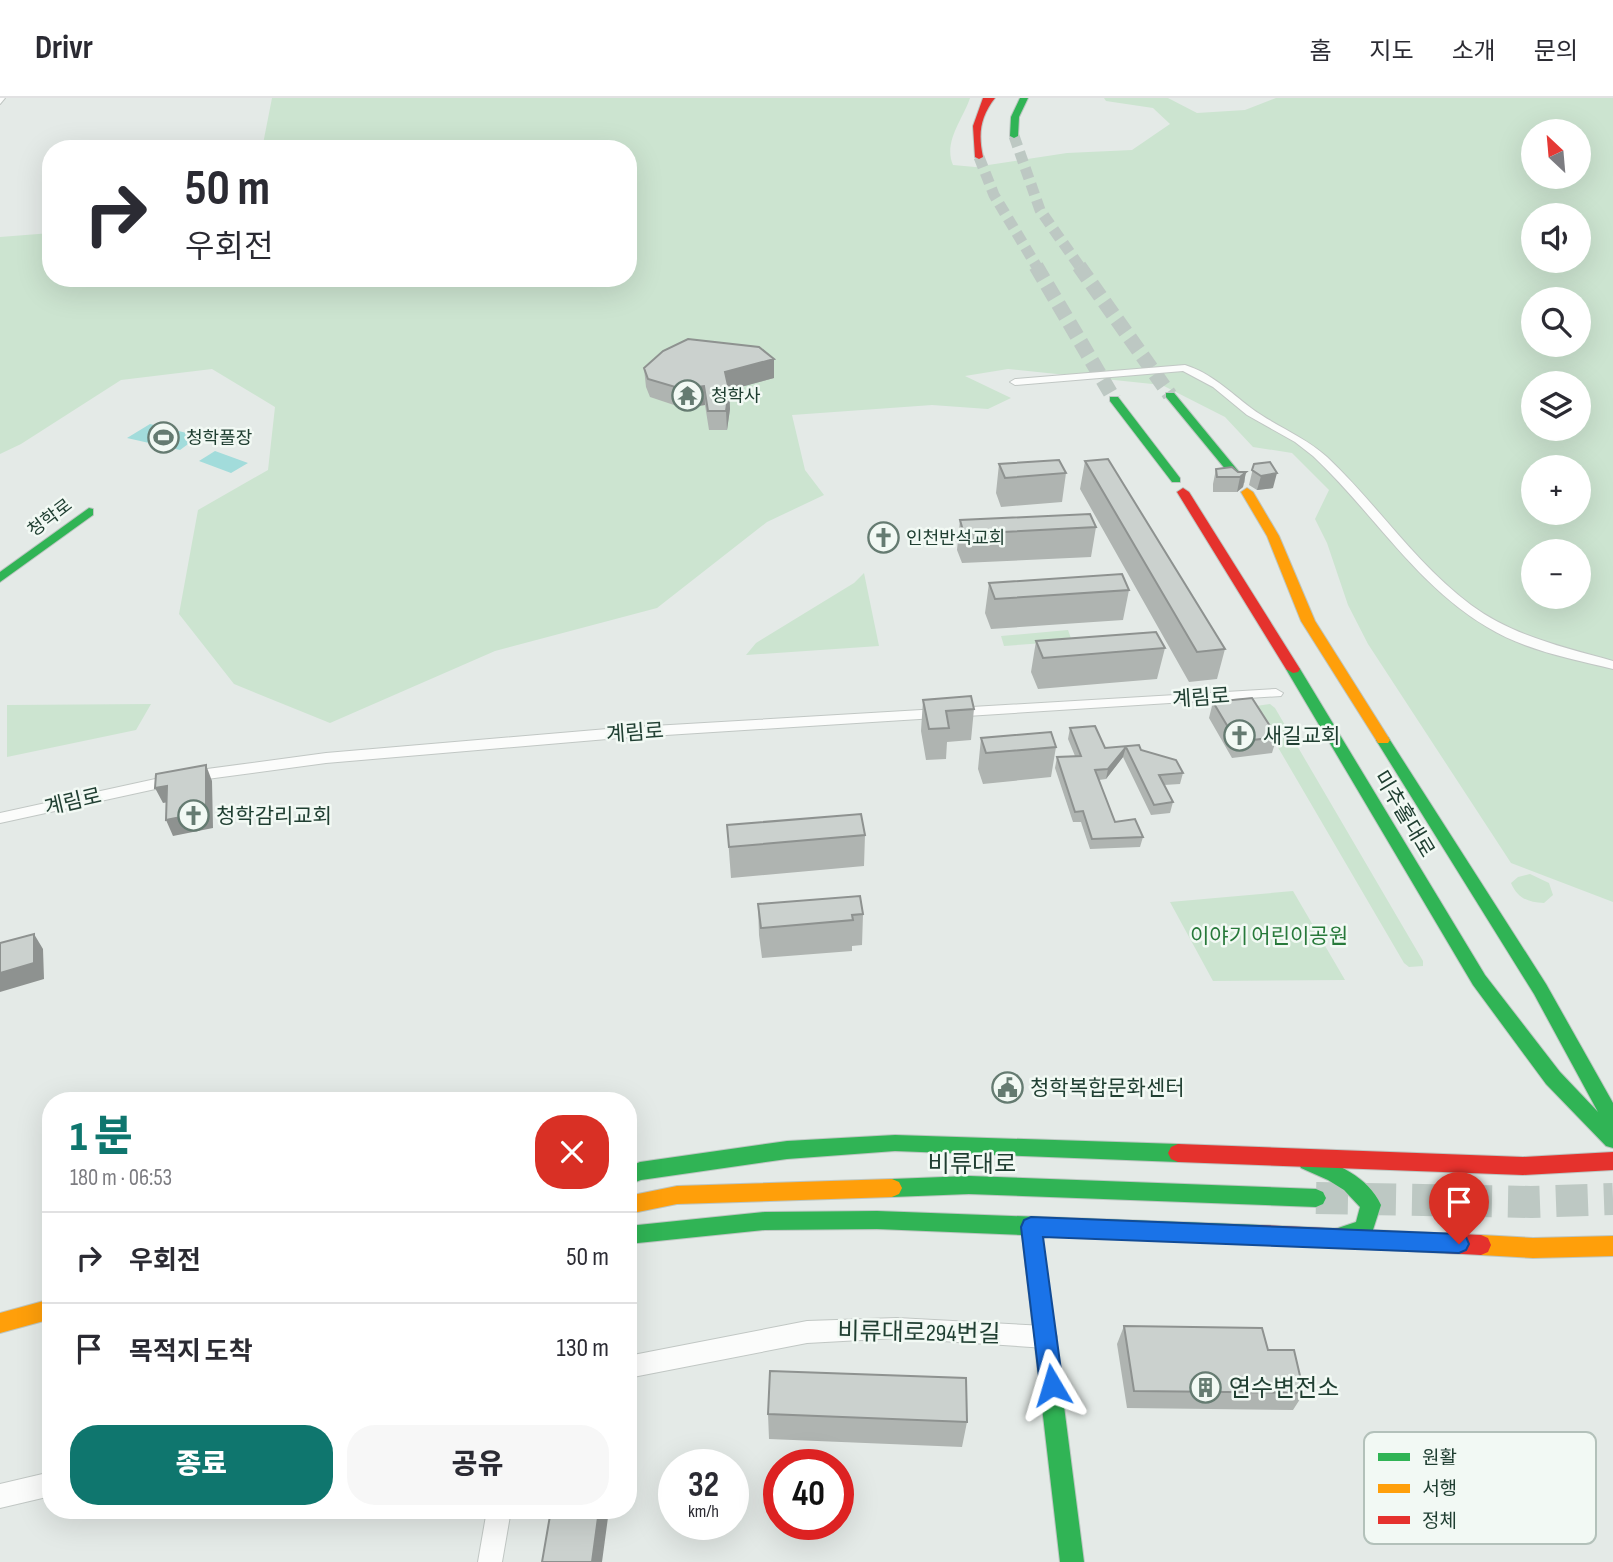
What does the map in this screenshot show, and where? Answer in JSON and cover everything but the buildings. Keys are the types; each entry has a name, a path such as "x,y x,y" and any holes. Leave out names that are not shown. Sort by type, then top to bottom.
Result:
{"main road":[{"path":"1014,136 1015,117 1024,98"},
{"path":"979,157 973,137 988,100"},
{"name":"미추홀대로","path":"1170,395 1243,486 1273,536 1308,621 1540,989 1613,1121"},
{"name":"미추홀대로","path":"1114,399 1180,486 1479,980 1553,1078 1613,1140"},
{"name":"청학로","path":"0,578 89,512"},
{"path":"637,1172 787,1150 895,1143 1288,1155 1523,1166 1613,1161"},
{"path":"1288,1155 1345,1178 1362,1190 1371,1205 1363,1229 1335,1237"},
{"name":"비류대로","path":"637,1203 677,1195 968,1185 1316,1198"},
{"path":"637,1235 765,1221 877,1220 1335,1237 1533,1248 1613,1246"},
{"path":"1031,1227 1072,1562"},
{"path":"0,1323 42,1311"}],"street":[{"path":"1015,382 1185,368 1224,391 1250,412 1302,439 1353,490 1412,561 1441,588 1494,626 1557,649 1613,665"},
{"name":"계림로","path":"0,818 192,776 326,758 619,733 1276,693"},
{"name":"비류대로294번길","path":"637,1365 807,1332 897,1328 1046,1337"},
{"path":"0,1496 42,1486"},
{"path":"490,1562 497,1519"}],"green space":[{"path":"272,98 970,98 950,148 953,165 975,167 1067,153 1132,150 1170,124 1153,108 1106,101 1104,98 1168,98 1197,113 1245,110 1276,98 1613,98 1613,902 1511,863 1368,644 1348,605 1327,543 1315,519 1329,490 1292,453 1253,447 1225,417 1162,385 1008,369 965,376 1011,398 988,409 932,405 792,415 805,470 824,495 767,522 657,608 495,651 330,723 234,684 179,614 198,510 268,470 275,407 212,369 121,380 21,444 0,454 0,237 42,234 42,287 637,287 637,140 264,140"},
{"path":"864,573 879,646 746,655 756,643 854,583"},
{"path":"1068,630 1072,641 1004,646 1001,636"},
{"path":"151,704 136,730 7,757 7,705"},
{"path":"1270,704 1275,708 1423,961 1423,966 1409,967 1404,963 1255,708"},
{"path":"1530,874 1549,883 1553,895 1544,903 1524,899 1511,883 1518,877"},
{"name":"이야기 어린이공원","path":"1293,891 1345,980 1213,981 1170,902"}],"water":[{"path":"150,424 199,436 180,450 127,438"},
{"path":"215,451 248,463 231,473 199,461"}],"tunnel":[{"path":"1014,136 1040,210 1080,267"},
{"path":"979,157 994,195 1037,267"},
{"path":"1036,266 1114,399"},
{"path":"1079,266 1170,395"},
{"path":"1316,1198 1531,1202 1613,1199"}],"traffic: fast":[{"path":"1014,136 1015,117 1024,98"},
{"path":"1170,395 1240,480"},
{"path":"1114,399 1176,480"},
{"path":"0,578 89,512"},
{"path":"1293,669 1479,980 1553,1078 1613,1140"},
{"path":"1383,740 1540,989 1613,1121"},
{"path":"637,1172 787,1150 895,1143 1178,1153"},
{"path":"1308,1162 1343,1178 1371,1205 1364,1229 1342,1236"},
{"path":"892,1188 969,1185 1316,1198"},
{"path":"637,1234 765,1221 877,1220 1259,1234"},
{"path":"1031,1227 1072,1562"}],"traffic: slow":[{"path":"1247,492 1273,536 1308,621 1383,740"},
{"path":"637,1203 677,1195 892,1188"},
{"path":"1481,1245 1533,1248 1613,1246"},
{"path":"0,1323 42,1311"}],"traffic: jam":[{"path":"986,103 987,98"},
{"path":"979,157 977,126 991,98"},
{"path":"1183,492 1293,669"},
{"path":"1178,1153 1523,1166 1613,1161"},
{"path":"1259,1234 1481,1245"}],"place":[{"name":"청학사","path":"688,396"},
{"name":"청학풀장","path":"163,438"},
{"name":"인천반석교회","path":"883,538"},
{"name":"새길교회","path":"1240,736"},
{"name":"청학감리교회","path":"193,816"},
{"name":"청학복합문화센터","path":"1007,1088"},
{"name":"연수변전소","path":"1206,1388"}],"route":[{"path":"1052,1385 1031,1227 1459,1244"}]}
